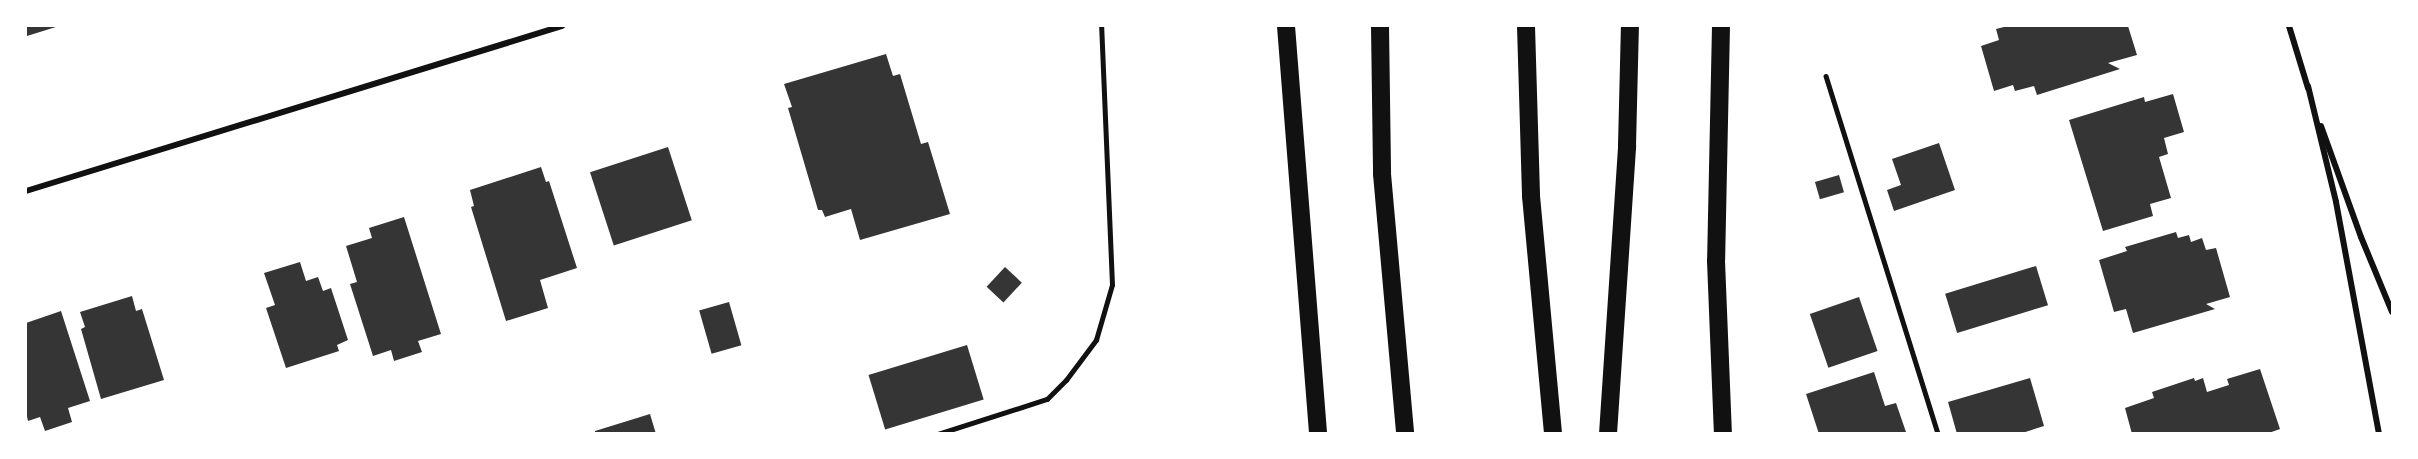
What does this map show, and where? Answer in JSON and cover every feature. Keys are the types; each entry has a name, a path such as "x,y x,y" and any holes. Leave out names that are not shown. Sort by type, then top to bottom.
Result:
{"highway":[{"path":"1286,26 1318,434"},
{"path":"1380,26 1383,174 1405,434"},
{"path":"1526,26 1531,196 1553,434"},
{"path":"1608,434 1627,146 1630,26"},
{"path":"1721,26 1716,261 1723,434"}],"street":[{"path":"26,191 562,26"},
{"path":"2289,26 2361,237 2392,312"},
{"path":"2308,86 2336,202 2379,434"}],"lane":[{"path":"938,434 1047,399 1066,380 1096,340 1112,285 1101,26"},
{"path":"1826,76 1938,434"}],"building":[{"path":"26,26 59,26 27,36"},
{"path":"2008,26 2128,26 2137,55 2108,63 2120,69 2037,95 2034,86 2015,91 2013,85 1994,91 1981,46 1999,40 1996,29"},
{"path":"886,54 893,76 900,74 921,144 928,142 950,214 860,240 851,209 825,217 822,210 818,210 788,108 792,107 784,84"},
{"path":"2173,94 2184,132 2164,138 2168,154 2159,157 2171,198 2150,204 2153,216 2103,231 2069,120 2144,97 2145,102"},
{"path":"1939,143 1955,190 1894,211 1887,190 1901,185 1892,159"},
{"path":"668,147 692,220 614,246 590,172"},
{"path":"541,167 546,182 549,181 577,268 540,280 548,308 506,321 471,207 474,206 470,190"},
{"path":"1839,175 1844,192 1820,199 1815,182"},
{"path":"404,217 441,334 418,341 422,352 394,361 391,350 373,356 350,284 357,282 346,246 372,238 369,228"},
{"path":"2176,232 2178,238 2189,235 2191,242 2202,238 2206,250 2216,248 2230,297 2206,304 2215,309 2133,333 2126,309 2114,312 2099,260 2127,251 2125,247"},
{"path":"300,262 306,281 318,277 323,291 331,288 348,340 337,345 339,351 286,368 266,308 275,305 264,273"},
{"path":"2036,266 2048,305 1957,333 1945,294"},
{"path":"1005,267 1022,283 1003,302 987,287"},
{"path":"132,296 136,311 142,309 164,380 101,399 81,329 85,327 80,312"},
{"path":"1859,297 1878,351 1828,368 1810,314"},
{"path":"729,302 741,345 712,354 699,311"},
{"path":"61,311 90,401 68,408 72,422 45,431 40,417 28,421 26,412 26,323"},
{"path":"967,345 984,400 885,430 869,375"},
{"path":"2260,369 2280,429 2266,434 2132,434 2125,408 2154,398 2152,392 2194,378 2195,381 2203,378 2207,392 2229,385 2227,379"},
{"path":"1874,372 1885,406 1896,403 1906,432 1819,434 1806,394"},
{"path":"2030,378 2044,426 2019,434 1957,434 1948,402"},
{"path":"650,414 656,434 595,434 595,431"}]}
